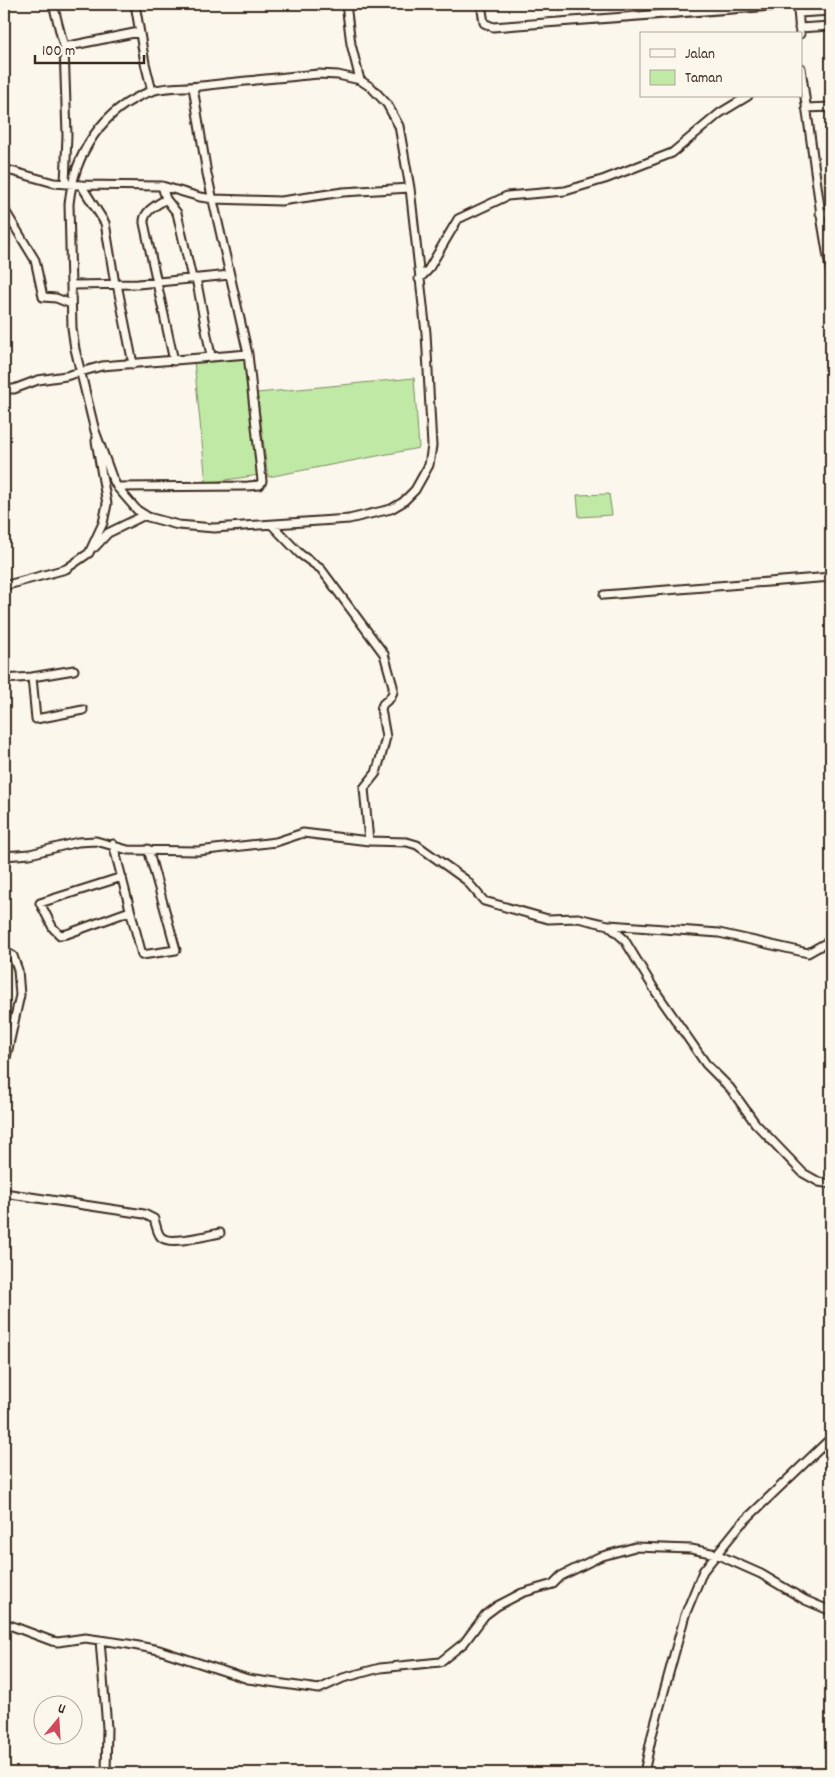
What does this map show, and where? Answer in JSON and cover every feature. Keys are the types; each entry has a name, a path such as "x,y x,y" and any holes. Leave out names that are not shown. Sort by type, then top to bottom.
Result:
{"street":[{"path":"53,4 64,47 71,304 75,349 95,431 101,478 107,506 103,523 90,553"},
{"path":"135,4 152,91"},
{"path":"346,4 351,44 360,80"},
{"path":"481,4 484,23 493,27 798,4 800,31 831,26"},
{"path":"799,13 831,11"},
{"path":"64,47 139,32"},
{"path":"68,184 83,152 100,126 122,107 152,91 329,73 360,80 372,88 394,116 410,188 426,333 432,446 429,465 420,482 403,502 380,513 349,519 214,528 160,521 145,515 117,487 95,431"},
{"path":"802,76 820,213 831,275"},
{"path":"117,487 192,488 261,484 261,454 248,354 207,174 194,87"},
{"path":"419,279 428,270 458,219 507,196 565,191 605,179 672,153 720,113 745,98"},
{"path":"806,108 831,108"},
{"path":"4,169 81,186 162,186 200,198 214,199 281,200 343,192 410,188"},
{"path":"81,186 105,222 133,364"},
{"path":"162,186 166,199 177,213 194,278 211,356"},
{"path":"166,199 152,208 144,218 174,361"},
{"path":"4,209 35,260 43,297 56,298 71,304"},
{"path":"820,213 831,213"},
{"path":"71,285 156,282 230,275"},
{"path":"4,389 102,366 248,354"},
{"path":"4,586 66,569 90,553 108,533 145,515"},
{"path":"272,525 300,554 321,569 338,590 384,654 390,672 393,692 382,709 386,737 376,773 364,788 369,841"},
{"path":"604,595 831,577"},
{"path":"4,679 32,678 74,670"},
{"path":"32,678 36,719 83,710"},
{"path":"4,856 30,854 78,842 96,841 113,844 128,850 198,850 276,842 303,834 369,841 407,842 417,845 466,880 484,901 548,919 578,918 608,925 719,933 808,953 831,940"},
{"path":"113,844 142,955 176,950 148,849"},
{"path":"122,877 40,903 53,928 60,935 130,910"},
{"path":"608,925 624,939 651,984 706,1064 730,1088 756,1123 803,1174 819,1182 831,1184"},
{"path":"4,951 13,956 20,986 4,1067"},
{"path":"4,1193 144,1214 154,1219 159,1236 165,1240 181,1240 220,1233"},
{"path":"644,1773 652,1735 685,1615 703,1571 740,1525 831,1438"},
{"path":"4,1623 58,1642 85,1638 159,1650 248,1679 319,1689 343,1678 380,1668 440,1662 464,1643 485,1614 497,1606 522,1593 553,1584 561,1576 599,1557 636,1548 691,1549 716,1554 761,1574 805,1600 831,1611"},
{"path":"100,1640 107,1728 106,1773"}],"green space":[{"path":"245,357 259,475 206,483 194,361"},
{"path":"414,378 419,448 268,477 257,393"},
{"path":"609,494 612,515 579,517 577,495"}]}
